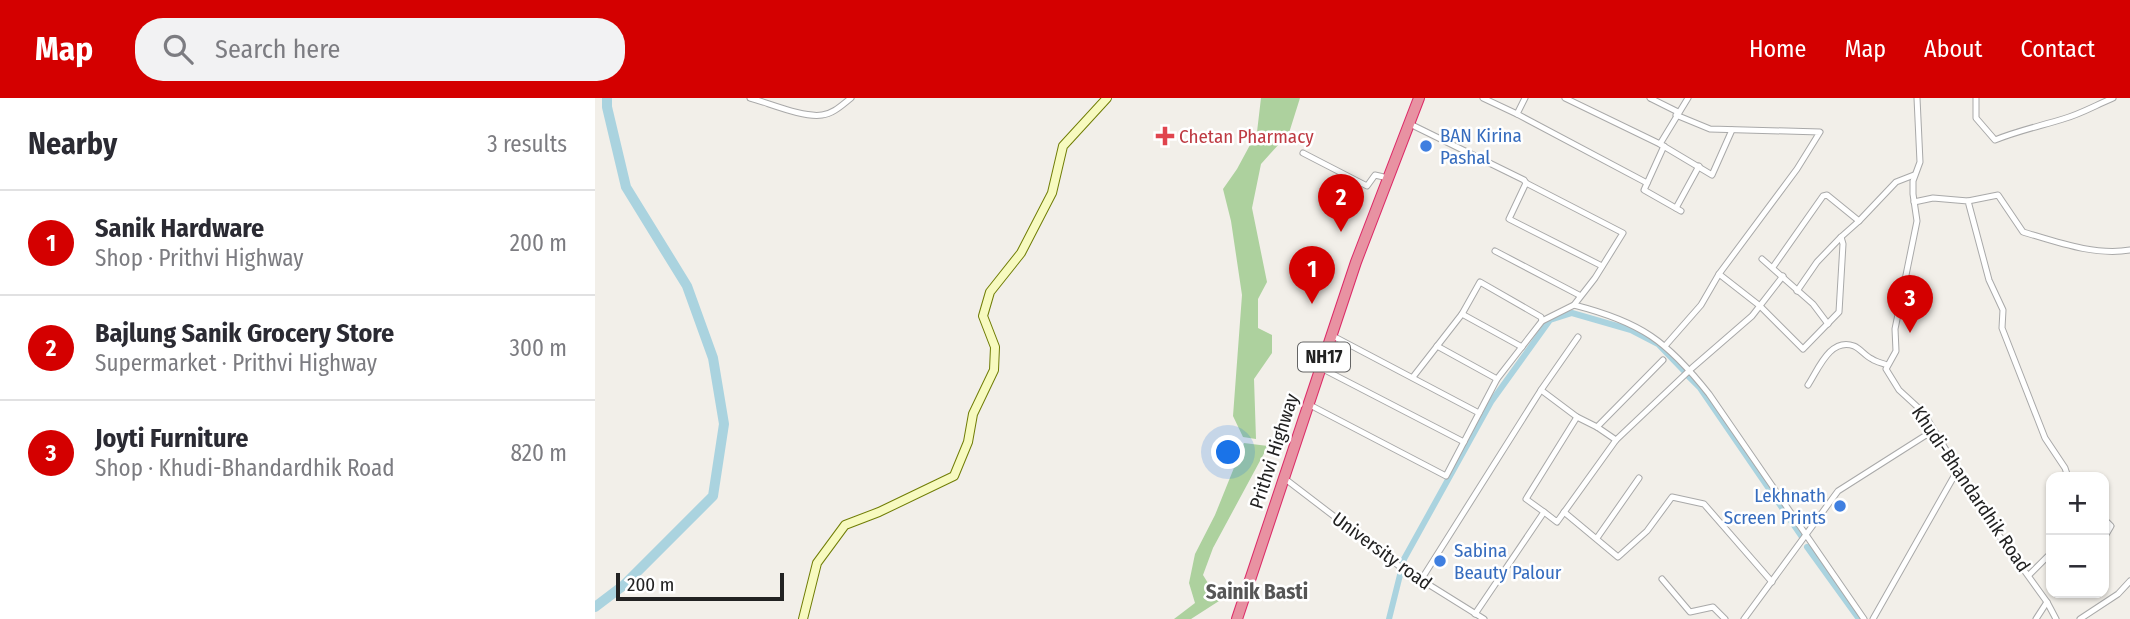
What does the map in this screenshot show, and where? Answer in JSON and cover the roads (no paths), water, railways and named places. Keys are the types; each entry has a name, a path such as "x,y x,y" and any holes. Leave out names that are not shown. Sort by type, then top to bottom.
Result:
{"highway":[{"name":"Prithvi Highway","path":"1237,619 1356,262 1419,98"}],"street":[{"path":"750,98 821,116 851,98"},
{"path":"803,619 817,563 845,525 954,476 968,442 973,414 994,370 995,347 983,316 990,292 1021,253 1052,193 1063,146 1107,98"},
{"path":"1483,98 1647,183"},
{"path":"1517,114 1525,98"},
{"path":"1565,98 1662,145 1712,175 1732,130"},
{"path":"1650,98 1710,129 1820,132 1797,169 1719,274 1701,305 1665,346"},
{"path":"1688,98 1677,113 1644,190 1678,209 1699,166"},
{"path":"1808,385 1825,357 1837,345 1857,347 1873,361 1887,365 1896,351 1895,329 1917,221 1913,199 1915,175 1920,162 1917,98"},
{"path":"1976,98 1976,118 1995,140 2020,130 2073,116 2113,98"},
{"path":"1308,404 1446,476 1497,379 1542,321 1574,305 1623,233 1524,180 1409,124"},
{"path":"1303,153 1367,186 1375,175 1388,178"},
{"path":"1797,291 1817,262 1896,182 1915,175"},
{"path":"1526,183 1509,219 1602,266"},
{"path":"1773,267 1823,196 1827,195 1859,221"},
{"path":"1913,199 1968,201 1999,195 2023,232 2060,243 2113,253 2130,250"},
{"path":"1968,201 1989,280 2003,310 2002,328 2045,438 2066,472"},
{"path":"1719,274 1760,306 1803,349 1839,312 1843,244 1841,237"},
{"path":"1495,251 1579,295"},
{"path":"1762,259 1813,304 1828,324"},
{"path":"1577,418 1526,499 1557,522 1616,440 1760,306 1783,276"},
{"path":"1413,377 1462,314 1480,282 1541,317 1542,321"},
{"path":"1574,305 1626,321 1649,333 1690,370 1864,619"},
{"path":"1462,314 1522,347"},
{"path":"1332,335 1479,413"},
{"path":"1421,580 1577,337"},
{"path":"1437,346 1497,379"},
{"path":"1597,427 1663,360"},
{"name":"Khudi-Bhandardhik Road","path":"1887,365 1889,375 1899,390 1923,412 1957,471 2056,619"},
{"path":"1321,368 1464,442"},
{"path":"1541,390 1577,418 1616,440"},
{"path":"1744,619 1837,491 1934,430"},
{"path":"1873,619 1957,471"},
{"name":"University road","path":"1284,478 1399,566 1480,617"},
{"path":"1597,538 1639,478"},
{"path":"1564,512 1618,557 1647,531 1672,497 1704,505 1772,582"},
{"path":"1480,617 1544,512"},
{"path":"2029,575 2046,558"},
{"path":"1662,579 1690,612 1713,607 1725,619"},
{"path":"2080,619 2118,594 2130,581"},
{"path":"2036,619 2047,602"}],"waterway":[{"path":"595,607 624,585 713,496 724,424 713,358 687,286 626,187 607,98"},
{"path":"1389,619 1404,559 1491,402 1550,320 1572,313 1631,330 1658,344 1684,371"},
{"path":"1687,375 1700,388 1802,537"},
{"path":"1807,547 1859,619"}],"place":[{"name":"Chetan Pharmacy","path":"1165,136"},
{"name":"BAN Kirina Pashal","path":"1426,146"},
{"name":"Bajlung Sanik Grocery Store","path":"1341,232"},
{"name":"Sanik Hardware","path":"1312,304"},
{"name":"Joyti Furniture","path":"1910,333"},
{"name":"Lekhnath Screen Prints","path":"1840,506"},
{"name":"Sabina Beauty Palour","path":"1440,561"}],"district":[{"name":"Sainik Basti","path":"1257,592"}]}
